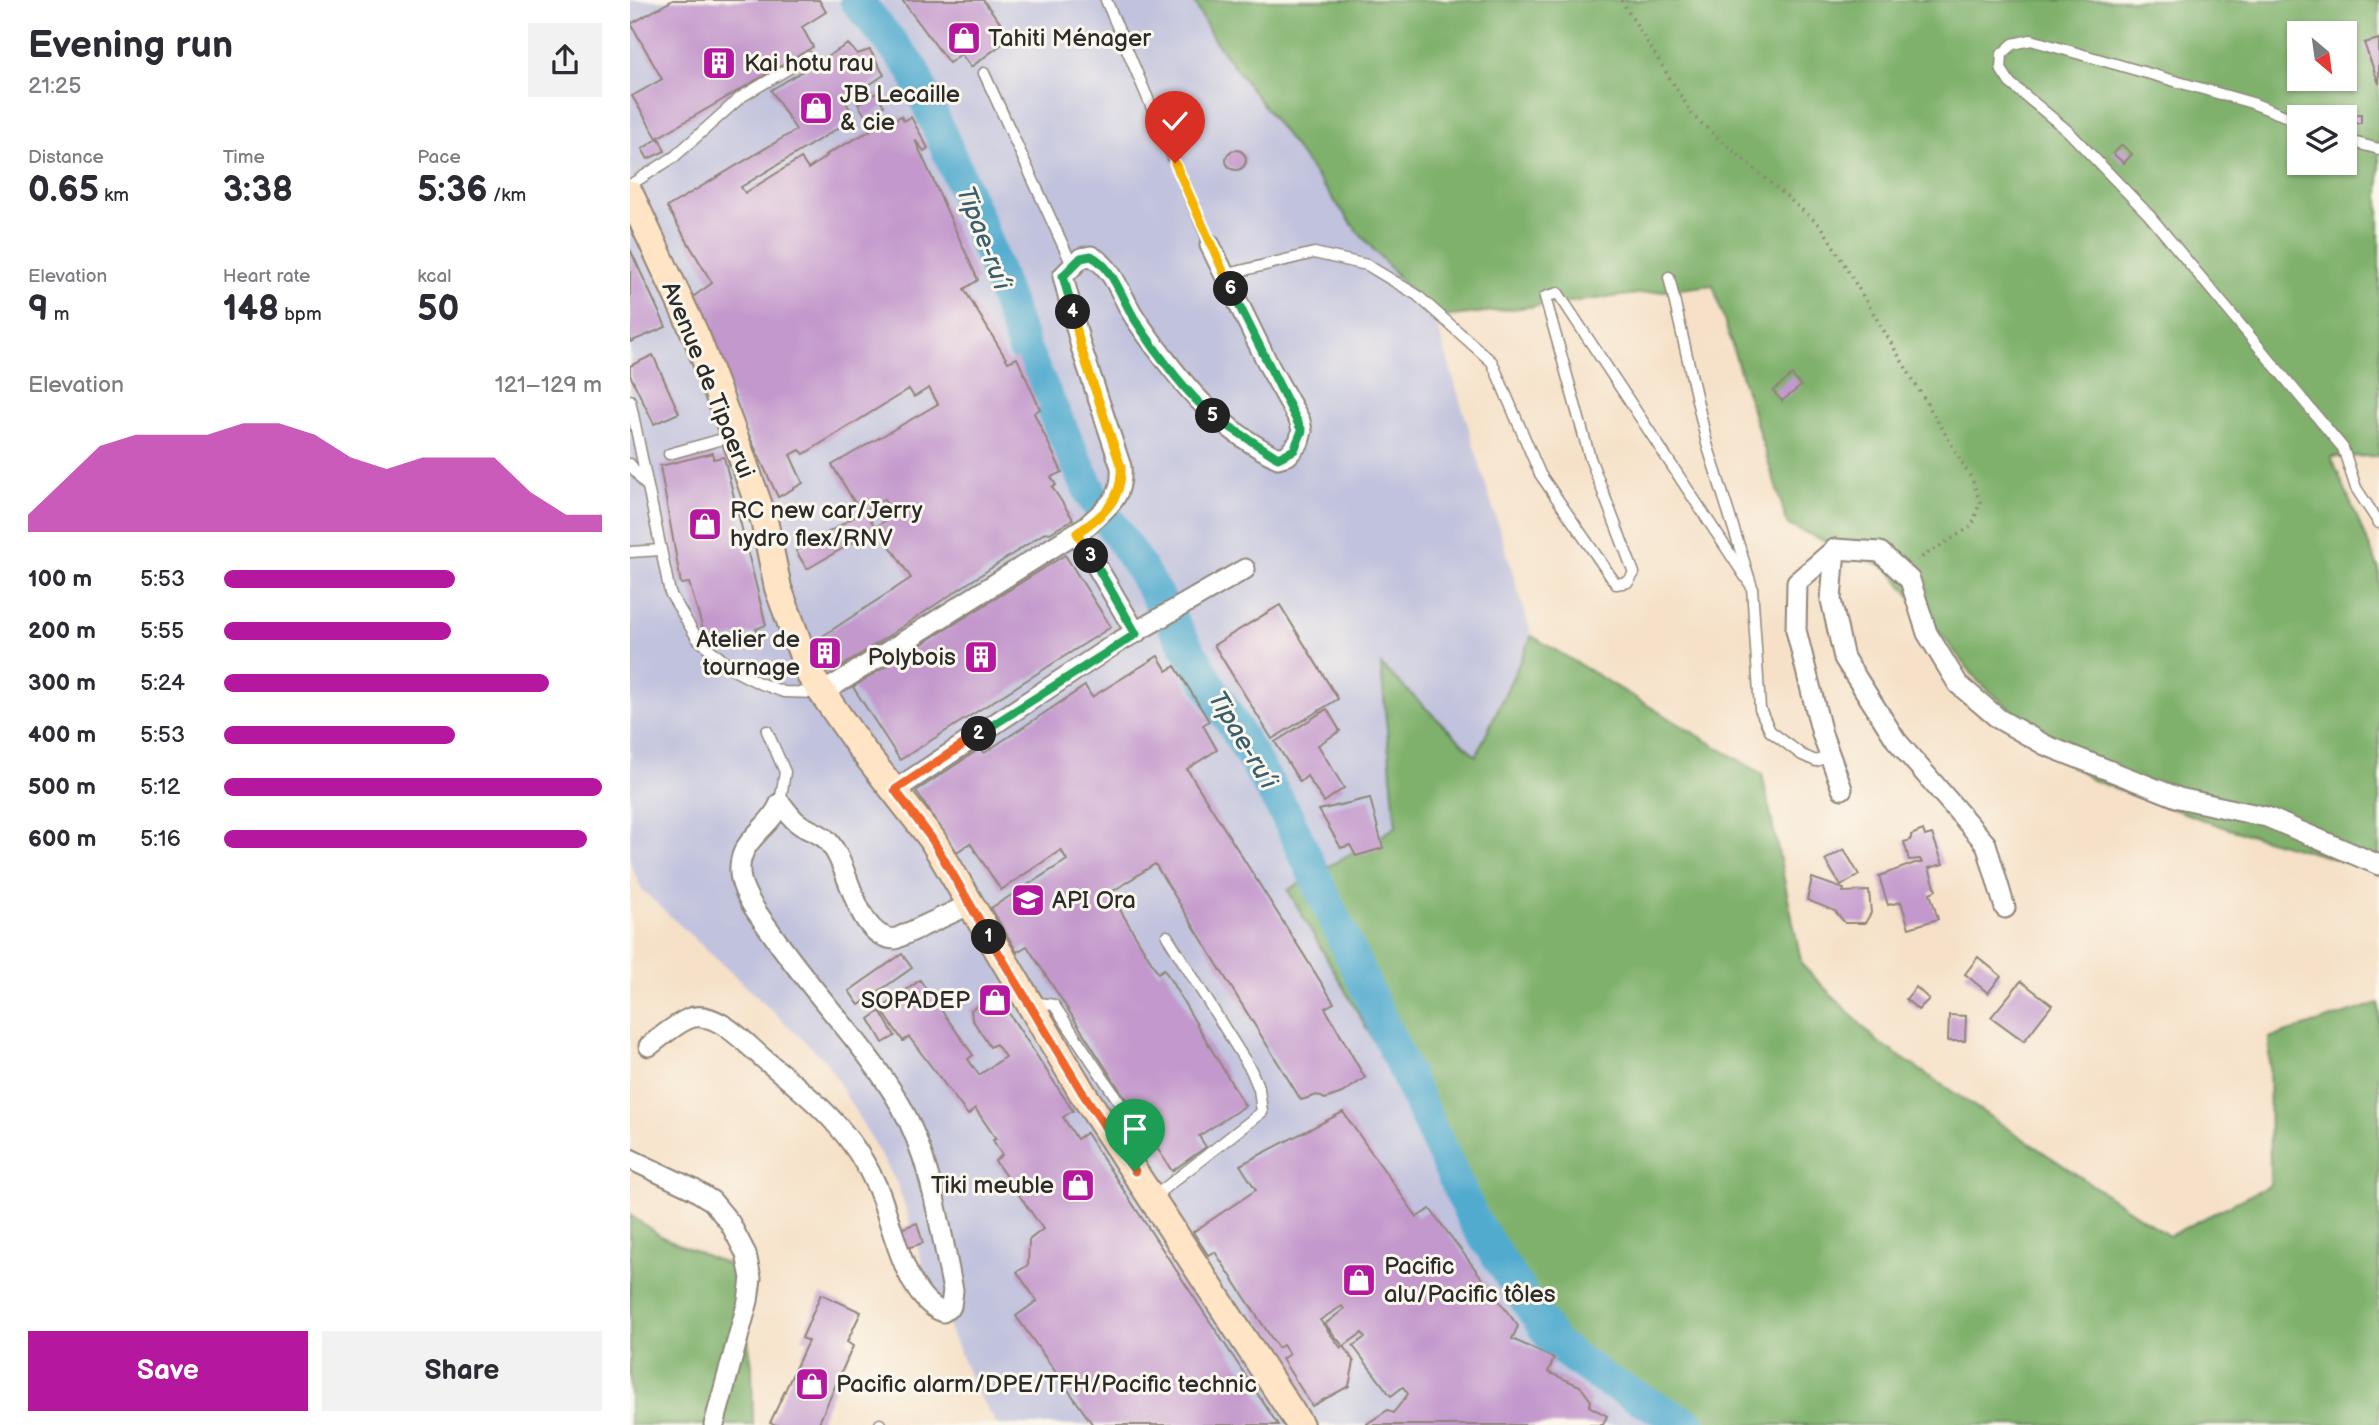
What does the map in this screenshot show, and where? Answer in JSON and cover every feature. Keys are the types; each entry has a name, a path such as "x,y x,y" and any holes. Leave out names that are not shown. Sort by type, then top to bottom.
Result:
{"main road":[{"name":"Avenue de Tipaerui","path":"630,194 697,338 764,520 778,588 798,648 822,693 932,839 1028,1001 1300,1425"}],"street":[{"path":"822,693 1082,529 1106,509 1122,487 1121,467 1081,348 1063,276 1081,258 1091,256 1107,268 1135,319 1195,399 1216,419 1266,453 1278,458 1288,455 1299,442 1302,431 1300,421 1210,245"},
{"path":"1082,529 1136,634"},
{"path":"1835,549 1831,600 1844,658 1896,740 1986,844 2005,908"},
{"path":"1842,789 1830,756 1796,630 1797,582 1835,549 1880,552 1910,580 1927,633 1958,684 1999,719 2045,745 2168,794 2267,817 2379,865"},
{"path":"895,790 1115,644 1245,569"},
{"path":"649,1046 688,1019 706,1017 733,1033 827,1111 849,1137 877,1188 916,1290 934,1309 943,1312 951,1306 953,1290 927,1169 900,1105 843,1025 790,960 754,907 741,881 741,868 749,839 780,803 799,824 827,839 862,912 873,929 884,939 895,939 971,904"},
{"path":"630,1159 712,1201 730,1223 746,1254 751,1278 748,1301 714,1425"}],"lane":[{"path":"1106,0 1210,245"},
{"path":"2287,117 2252,103 2031,40 2013,44 2002,54 2001,69 2010,83 2068,131 2148,215 2343,448 2356,488 2379,523"},
{"path":"630,185 674,157 741,97 808,57"},
{"path":"984,73 1072,265"},
{"path":"2357,143 2379,149"},
{"path":"1224,275 1314,253 1367,265 1417,295 1492,362 1540,474 1616,584 1628,582 1634,573 1590,458 1545,297 1559,293 1752,587"},
{"path":"1669,277 1707,444 1752,587 1760,709 1770,732 1802,755 1816,761 1830,756"},
{"path":"630,400 670,593 697,638 735,671 760,683 784,692 822,693"},
{"path":"670,454 734,436"},
{"path":"630,464 648,487"},
{"path":"630,552 661,550"},
{"path":"767,731 785,772 780,803"},
{"path":"1152,1198 1262,1112 1259,1089 1251,1070 1167,936"},
{"path":"1028,1001 1054,1005 1134,1124"}],"path":[{"path":"1621,0 1694,117 1822,227 1972,479 1980,502 1972,526 1900,570"}],"shaded area":[{"path":"630,0 1193,0 1213,38 1358,232 1435,318 1532,636 1476,756 1381,666 1396,827 1288,889 1404,1094 1442,1183 1475,1239 1643,1399 1698,1425 997,1425 975,1389 924,1269 898,1185 826,1061 642,890 630,863"}],"green space":[{"path":"1193,0 2379,0 2379,456 2331,457 2379,569 2379,875 2364,867 2229,829 2090,779 1978,681 1889,569 1788,525 1713,285 1435,318 1358,232 1213,38"},
{"path":"1532,636 1762,774 1802,965 1878,1042 2169,1236 2270,1185 2269,1038 2379,1003 2379,1425 1698,1425 1643,1399 1551,1332 1475,1239 1442,1183 1404,1094 1288,890 1396,827 1381,665 1476,756"},
{"path":"630,1215 664,1238 736,1268 752,1365 753,1425 630,1425"}],"building":[{"name":"Kai hotu rau","path":"673,0 819,0 826,12 802,27 813,47 657,138 632,96 662,79 631,24"},
{"name":"Tahiti Ménager","path":"902,0 983,0 1002,25 993,31 1002,44 971,67 961,54 949,63"},
{"path":"2379,39 2379,84 2364,43"},
{"path":"848,44 857,54 870,50 884,75 845,101 854,116 853,119 741,187 745,193 801,158 808,169 827,156 825,155 870,131 864,122 876,113 885,126 901,116 904,121 911,117 928,148 924,151 915,140 978,280 964,289 1008,362 1017,358 1040,409 1034,413 1062,472 1051,477 1056,485 1052,487 1073,519 1050,533 1046,532 841,667 838,663 829,672 812,643 911,578 877,526 892,516 884,499 865,510 876,529 807,569 796,551 861,513 832,465 938,404 929,388 914,397 909,389 804,454 800,450 790,455 803,483 778,497 690,299 712,283 667,207 796,130 771,90"},
{"path":"876,93 884,106 866,117 858,104"},
{"path":"2361,114 2361,123 2357,123 2357,115"},
{"path":"659,138 665,151 648,159 642,149"},
{"path":"2122,145 2132,154 2124,163 2113,154"},
{"path":"1236,150 1243,153 1246,160 1243,167 1236,170 1229,167 1226,160 1229,153"},
{"path":"630,249 666,327 630,342"},
{"path":"653,355 679,413 654,424 630,375 630,366"},
{"path":"1792,375 1801,386 1782,401 1773,391"},
{"name":"RC new car/Jerry hydro flex/RNV","path":"713,453 713,459 724,457 766,625 756,629 758,632 707,642 689,583 681,584 660,466"},
{"name":"Polybois","path":"1065,555 1111,627 900,760 853,687"},
{"path":"1280,605 1338,699 1272,739 1214,645"},
{"path":"1158,656 1167,671 1175,666 1209,721 1203,725 1217,750 1187,769 1334,1003 1325,1008 1365,1078 1342,1093 1325,1099 1317,1095 1301,1100 1155,864 1110,893 1158,973 1164,969 1245,1106 1199,1136 1206,1147 1172,1171 1027,946 1017,952 991,908 1067,860 1061,850 1001,890 970,843 957,852 916,791 981,748 984,753 1085,686 1092,697"},
{"path":"1327,709 1340,731 1318,745 1344,788 1324,802 1307,776 1300,782 1275,742"},
{"path":"1370,798 1383,848 1356,856 1350,845 1341,848 1319,810"},
{"path":"1923,830 1925,836 1932,834 1943,864 1929,868 1936,890 1930,893 1938,919 1909,928 1901,902 1888,905 1879,876 1922,863 1920,859 1909,860 1904,842 1911,840 1911,835"},
{"path":"1844,849 1859,875 1841,886 1825,860"},
{"path":"1812,878 1844,889 1843,892 1869,891 1871,913 1865,923 1845,923 1835,911 1807,900"},
{"path":"902,954 912,968 859,1005 849,991"},
{"path":"1978,957 2001,976 1988,993 1965,974"},
{"path":"920,980 973,1055 968,1059 979,1075 1005,1057 996,1044 990,1047 972,1019 971,1010 999,993 1006,1002 1003,1004 1073,1111 1063,1117 1077,1139 1086,1133 1278,1425 1093,1425 1016,1316 1037,1301 1017,1272 1028,1265 1029,1240 1043,1229 995,1161 1002,1155 993,1140 996,1139 975,1108 968,1115 909,1037 903,1041 881,1009"},
{"path":"2021,981 2052,1005 2024,1041 1991,1017"},
{"path":"1916,987 1929,999 1918,1010 1906,999"},
{"path":"880,1011 895,1036 883,1043 869,1019"},
{"path":"1949,1015 1966,1016 1965,1041 1948,1041"},
{"name":"Pacific alu/Pacific tôles","path":"1343,1112 1417,1217 1430,1209 1518,1326 1512,1339 1554,1358 1548,1372 1580,1386 1591,1401 1589,1406 1607,1416 1603,1425 1365,1425 1388,1410 1393,1413 1408,1394 1403,1387 1391,1396 1353,1346 1365,1337 1362,1333 1344,1346 1354,1362 1349,1386 1312,1406 1282,1359 1289,1354 1283,1345 1278,1348 1215,1252 1208,1255 1193,1232 1256,1190 1240,1165","holes":["1342,1306 1344,1309 1325,1324 1343,1346 1341,1348 1320,1320"]},
{"path":"917,1223 923,1243 907,1248 900,1229"},
{"name":"Pacific alarm/DPE/TFH/Pacific technic","path":"821,1294 861,1312 847,1342 853,1346 818,1425 770,1423 808,1341 802,1338"}],"waterway":[{"name":"Tipae-ru’i","path":"856,0 912,68 979,223 1024,348 1092,496 1139,566 1287,816 1474,1221 1555,1344 1607,1381 1690,1425"}],"place":[{"name":"Tahiti Ménager","path":"964,38"},
{"name":"Kai hotu rau","path":"719,63"},
{"name":"JB Lecaille & cie","path":"816,108"},
{"name":"RC new car/Jerry hydro flex/RNV","path":"705,524"},
{"name":"Atelier de tournage","path":"825,653"},
{"name":"Polybois","path":"981,657"},
{"name":"API Ora","path":"1028,900"},
{"name":"SOPADEP","path":"995,1000"},
{"name":"Tiki meuble","path":"1078,1185"},
{"name":"Pacific alu/Pacific tôles","path":"1359,1280"},
{"name":"Pacific alarm/DPE/TFH/Pacific technic","path":"812,1384"}],"route":[{"path":"1135,1171 1082,1092 1002,960 956,876 916,815 895,790 1115,644 1136,634 1077,533 1106,509 1122,487 1117,449 1081,348 1063,276 1072,265 1081,258 1091,256 1107,268 1135,319 1195,399 1216,419 1266,453 1278,458 1288,455 1299,442 1302,431 1300,421 1270,368 1210,245 1175,163"}]}
